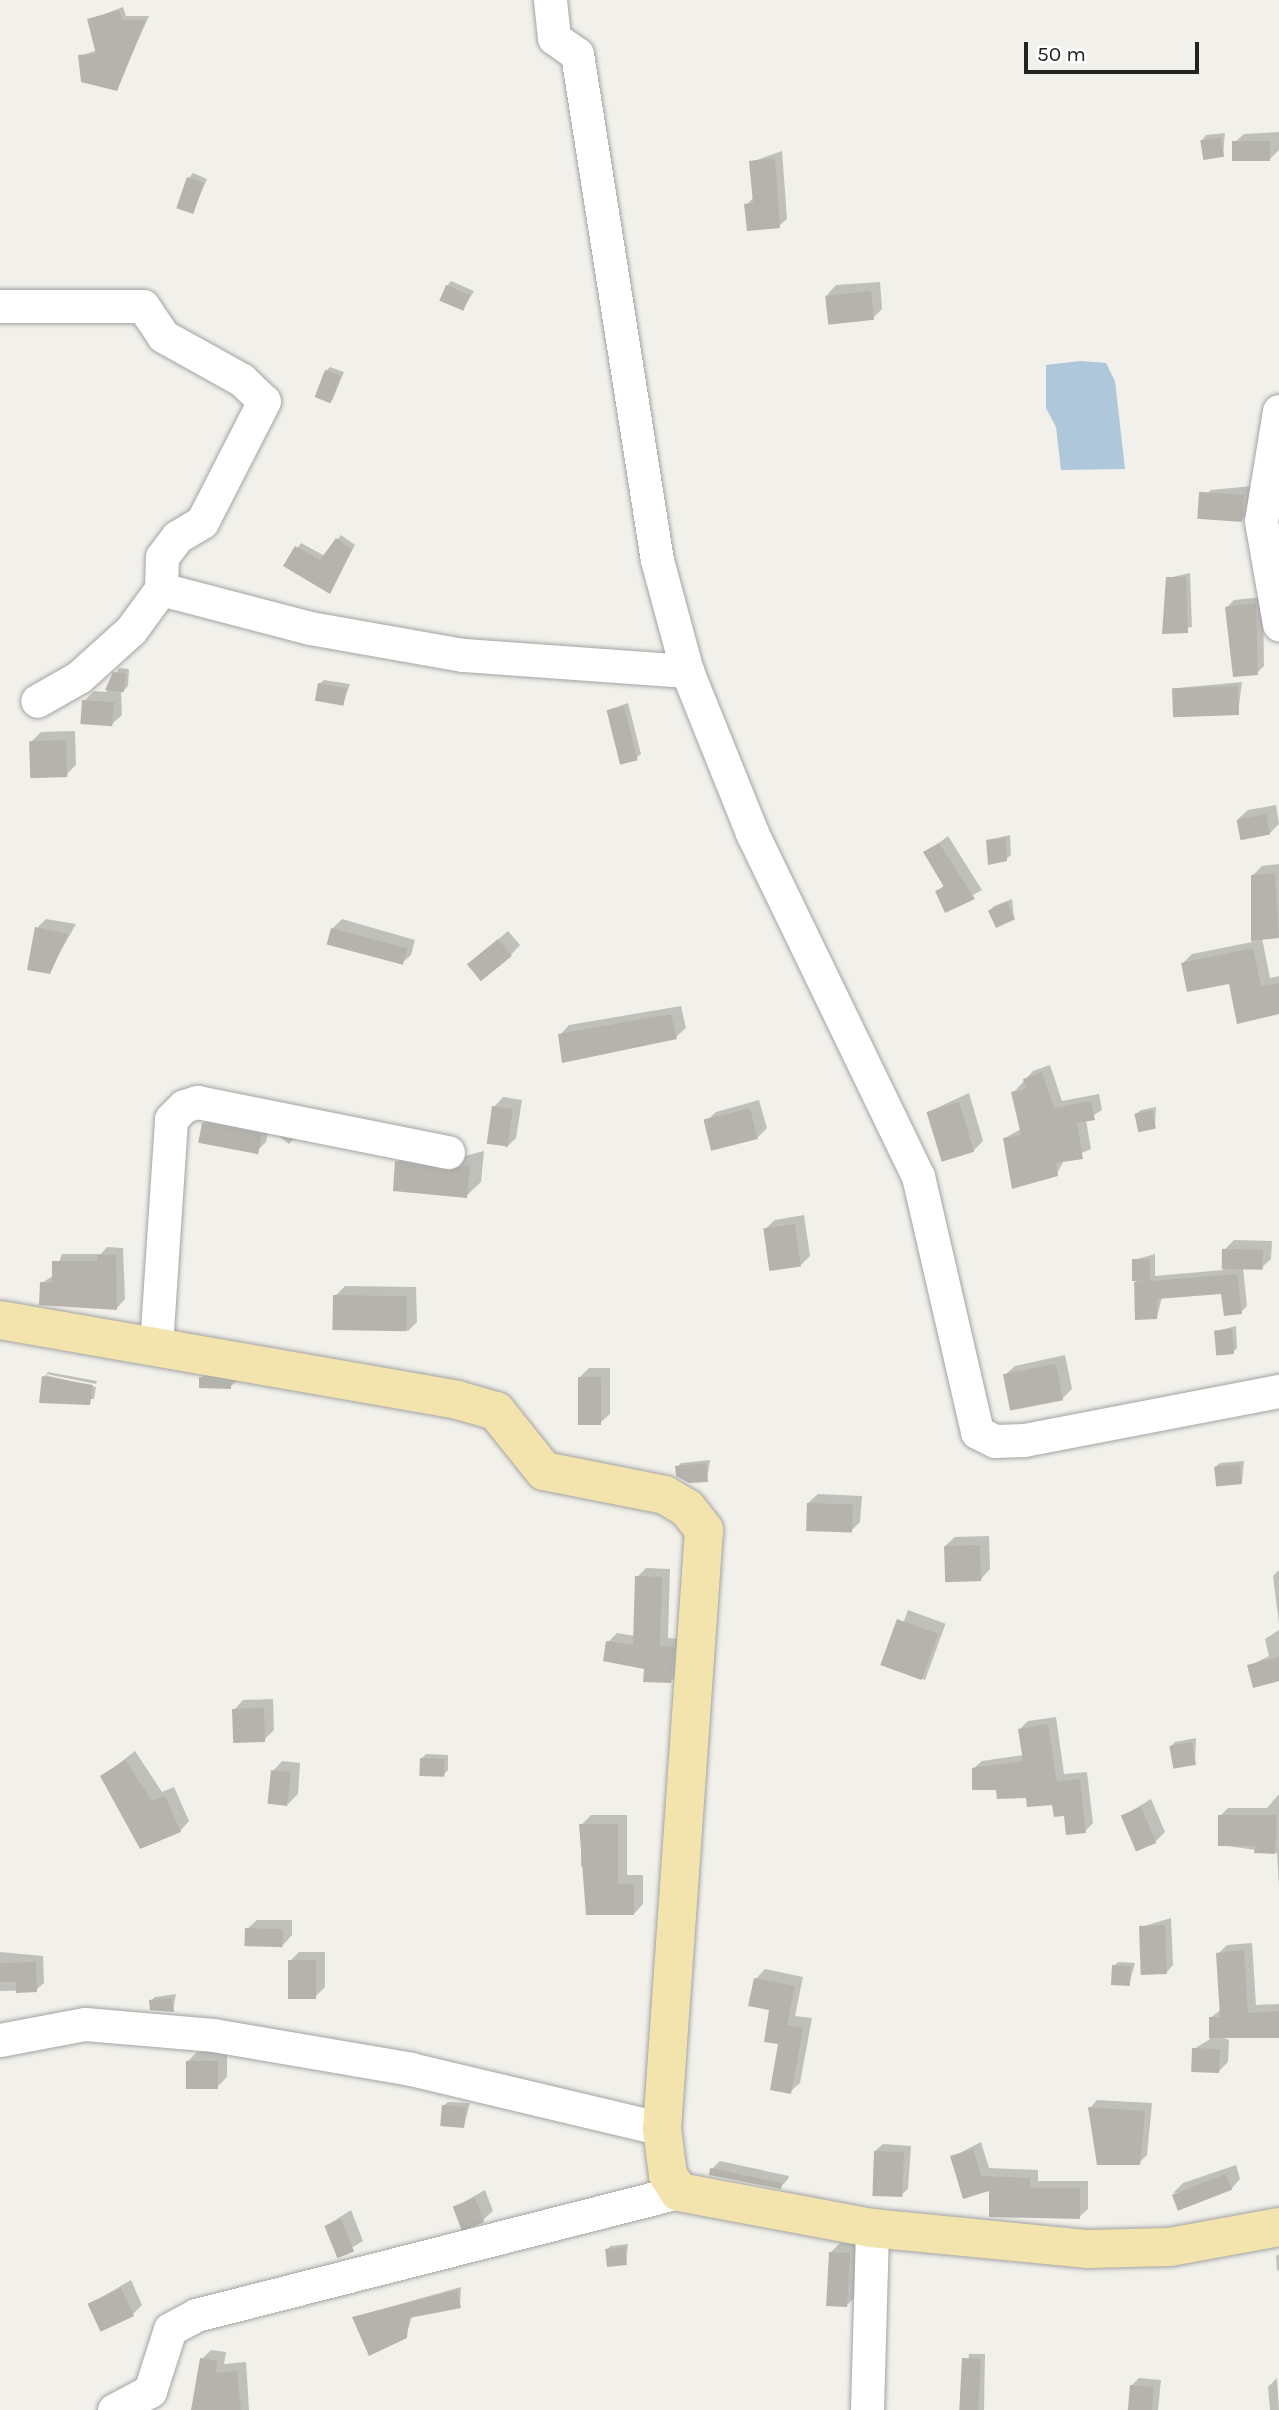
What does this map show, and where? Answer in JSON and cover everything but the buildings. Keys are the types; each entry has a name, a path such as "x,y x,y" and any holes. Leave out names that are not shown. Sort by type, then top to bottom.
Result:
{"main road":[{"path":"0,1320 156,1346 496,1411 544,1471 665,1495 687,1508 704,1530 662,2129 668,2175 679,2192 873,2228 1088,2249 1170,2247 1279,2227"}],"street":[{"path":"550,0 554,38 577,54 650,522 687,671 752,833 918,1176 977,1432 995,1441 1024,1440 1279,1391"},
{"path":"0,306 143,306 163,336 263,396 207,513 162,557 161,589 131,630 79,677 37,701"},
{"path":"1279,411 1261,521 1279,624"},
{"path":"161,589 310,628 463,655 687,671"},
{"path":"156,1346 171,1119 184,1106 197,1102 448,1152"},
{"path":"0,2040 85,2024 213,2035 411,2069 662,2129"},
{"path":"114,2410 150,2391 170,2329 196,2315 679,2192"},
{"path":"867,2410 873,2228"}],"water":[{"path":"1080,361 1106,363 1115,381 1125,469 1061,470 1056,427 1046,408 1046,365"}]}
